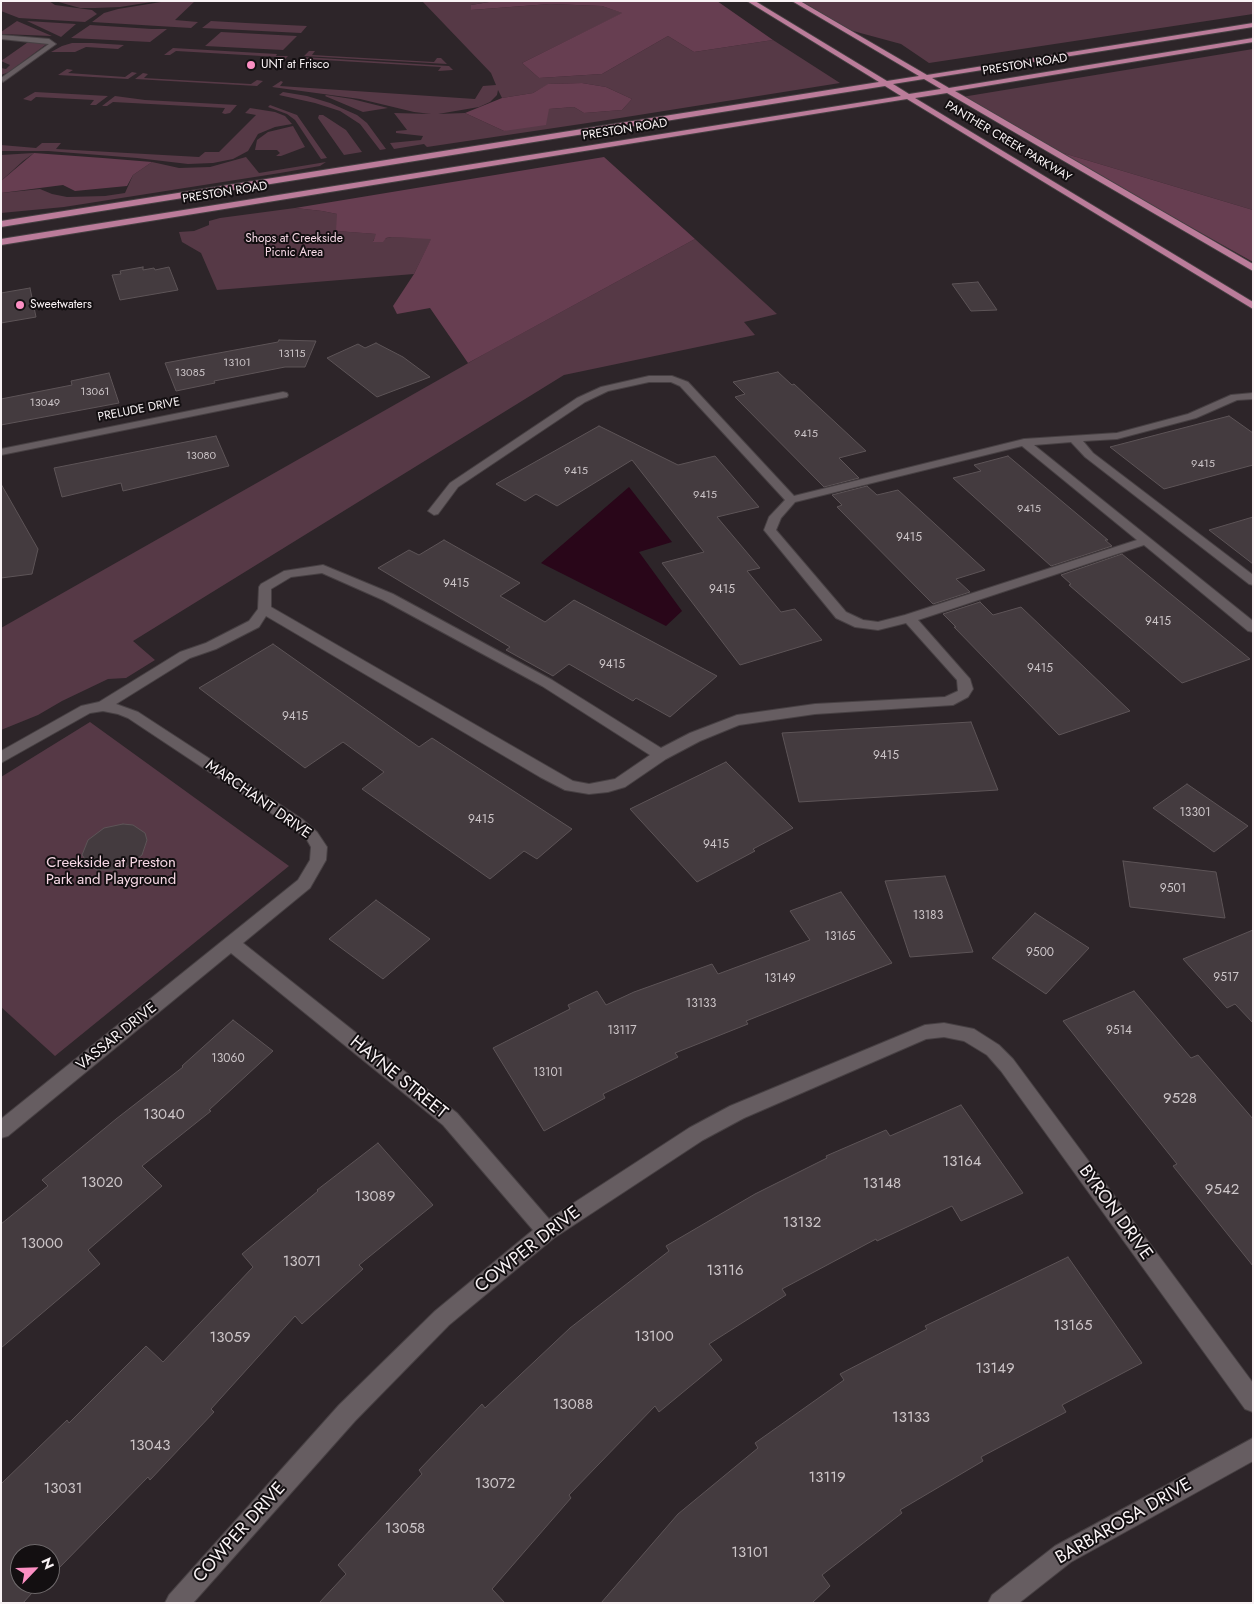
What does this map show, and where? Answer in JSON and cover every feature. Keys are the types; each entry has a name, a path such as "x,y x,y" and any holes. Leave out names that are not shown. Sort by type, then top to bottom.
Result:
{"main road":[{"name":"PANTHER CREEK PARKWAY","path":"750,1 1253,306"},
{"name":"PANTHER CREEK PARKWAY","path":"794,1 1253,268"},
{"path":"781,19 793,34 848,70"},
{"name":"PRESTON ROAD","path":"1,224 363,168 860,84 884,83 1253,25"},
{"name":"PRESTON ROAD","path":"1,242 947,91 1253,40"},
{"path":"899,63 922,67"},
{"path":"935,67 997,65"},
{"path":"988,115 981,96 999,82"},
{"path":"862,104 899,105 928,109"},
{"path":"363,168 374,182"}],"street":[{"path":"1,37 49,41 53,44 2,80"},
{"path":"434,511 454,485 580,400 605,390 663,378 672,379 684,384 791,500"},
{"name":"PRELUDE DRIVE","path":"1,452 283,395"},
{"path":"1145,541 909,618 878,626 860,624 841,615 770,530 775,517 791,500 1024,442 1117,436 1192,416 1235,397 1253,396"},
{"path":"1075,439 1089,455 1253,581"},
{"path":"1024,442 1253,628"},
{"path":"661,754 547,684 388,597 323,569 288,574 265,587 264,609 570,786 589,790 620,783 661,754 694,737 738,720 815,709 935,704 951,701 963,694 967,687 964,682 909,618"},
{"name":"MARCHANT DRIVE","path":"103,706 164,666 185,655 211,646 254,624 264,609"},
{"name":"MARCHANT DRIVE","path":"1,758 78,712 94,706 103,706 133,715 297,823 317,842 319,847 318,860 310,876 304,884 232,944"},
{"name":"VASSAR DRIVE","path":"1,1130 232,944"},
{"name":"HAYNE STREET","path":"232,944 450,1120 547,1231"},
{"name":"COWPER DRIVE","path":"177,1603 347,1412 442,1318 547,1231 696,1134 737,1112 925,1032 944,1030 968,1034"},
{"name":"BYRON DRIVE","path":"968,1034 993,1050 1007,1065 1253,1401"},
{"name":"BARBAROSA DRIVE","path":"1000,1603 1063,1554 1253,1449"}],"green space":[{"path":"1,1 49,1 55,5 92,10 97,14 85,22 19,18 1,11"},
{"path":"55,1 158,1 120,7 80,8"},
{"path":"167,1 195,1 175,20 198,22 191,28 92,22 104,13 118,9"},
{"path":"418,1 495,1 471,5 471,10 550,4 602,6 623,13 522,63 539,78 602,74 668,36 694,52 773,40 840,83 427,147 424,144 394,149 390,143 421,140 423,136 396,133 396,131 407,130 394,113 431,114 414,112 360,99 272,87 281,81 283,82 280,86 475,99 483,86 496,85 491,73 423,2","holes":["582,83 606,87 632,99 622,110 584,113 574,107 549,109 504,131 465,113 438,114 479,107 490,102 497,95 498,90 502,98 533,93 549,84"]},
{"path":"796,1 1253,1 1253,14 929,63 901,44 842,28"},
{"path":"17,21 52,36 1,34 1,32"},
{"path":"27,21 76,24 61,37"},
{"path":"211,21 307,26 301,33 202,28"},
{"path":"90,25 167,29 150,42 71,38"},
{"path":"221,32 297,36 283,50 205,46"},
{"path":"31,40 48,43 9,72 1,75 1,68 6,69 10,65 1,61"},
{"path":"72,43 124,45 118,49 86,47 75,52 51,52"},
{"path":"173,48 288,56 282,62 276,61 279,57 176,51 170,55 164,55"},
{"path":"1253,49 1253,210 1053,150 962,97"},
{"path":"309,51 315,51 312,55 434,62 437,58 441,58 447,64 304,56"},
{"path":"303,57 449,66 453,70 438,71 441,67 307,59 302,63 298,62"},
{"path":"67,69 73,70 68,73 125,77 132,72 137,73 128,79 58,75"},
{"path":"143,73 148,74 144,78 251,84 257,80 263,81 257,86 135,79"},
{"path":"35,92 108,96 96,105 90,105 94,100 36,97 31,101 23,99"},
{"path":"283,92 307,96 330,103 357,115 367,123 386,149 380,150 360,124 340,111 279,95"},
{"path":"326,95 352,99 388,108 363,112"},
{"path":"115,96 145,100 237,105 230,113 225,114 222,113 225,108 113,102 107,106 102,106"},
{"path":"270,105 297,115 327,158 321,159 295,120 287,114 268,107"},
{"path":"250,108 275,112 285,116 292,124 275,127 258,134 248,151 233,159 213,163 188,164 48,151 1,151 1,145 36,148 42,143 61,143 56,149 199,157 205,152 219,152 256,115 245,113"},
{"path":"319,115 323,115 346,130 362,152 344,155 318,118"},
{"path":"293,126 305,147 281,156 276,156 280,153 277,150 255,150 257,140 268,132"},
{"path":"34,153 23,161 1,181 1,155"},
{"path":"246,157 259,173 326,162 320,166 280,173 64,207 1,213 1,193 40,189 67,197 105,196 125,193 133,175 152,162 179,168 210,167"},
{"name":"Shops at Creekside Picnic Area","path":"295,208 337,214 337,231 377,234 373,241 392,237 432,238 414,274 217,290 201,253 182,242 179,232 194,231 209,225 209,221 220,218"},
{"path":"695,239 777,314 744,322 755,335 564,375 133,641 155,660 126,678 108,679 38,715 1,730 1,628 486,353"},
{"name":"Creekside at Preston Park and Playground","path":"90,722 289,866 55,1056 1,1007 1,777"}],"shaded area":[{"path":"495,1 717,1 773,40 694,52 668,36 602,74 539,78 522,63 622,13 602,6 550,4 471,10 471,5"},
{"path":"582,83 606,87 632,99 622,110 584,113 574,107 549,109 546,125 504,131 465,113 502,98 533,93 548,84"},
{"path":"1053,150 1253,210 1253,262"},
{"path":"34,153 152,162 133,175 127,186 75,191 63,185 1,193 1,181"},
{"path":"604,157 695,239 468,363 430,308 397,314 393,306 414,274 431,239 392,237 386,238 383,242 373,242 376,234 336,231 337,214 295,208"},
{"path":"629,487 672,542 639,552 682,611 666,626 541,563"}],"building":[{"path":"143,267 143,270 154,268 155,270 169,267 178,290 120,300 112,275 121,274 120,271"},
{"path":"978,282 997,310 971,311 952,284"},
{"path":"30,288 36,317 1,323 1,293"},
{"path":"279,340 316,341 305,367 285,367 214,381 215,383 176,391 165,363 278,342"},
{"path":"376,343 403,357 430,377 377,397 327,358 358,344 365,348"},
{"path":"778,372 792,385 794,384 866,451 839,458 859,478 824,487 735,397 745,394 733,382"},
{"path":"109,373 119,403 1,425 1,399 72,385 71,381"},
{"path":"1229,416 1253,433 1253,465 1164,489 1110,447"},
{"path":"599,426 678,465 715,456 759,507 717,517 760,568 747,571 781,612 795,609 822,640 740,665 662,563 704,552 632,460 557,506 536,494 525,501 496,484"},
{"path":"216,436 229,466 123,491 121,483 62,497 54,468"},
{"path":"1008,456 1108,540 1105,540 1112,546 1051,566 953,478 981,471 974,465"},
{"path":"1,484 38,549 32,574 1,578"},
{"path":"867,486 877,495 898,490 985,570 956,579 970,592 933,604 837,507 842,505 832,495"},
{"path":"1253,517 1253,564 1209,530"},
{"path":"444,540 520,583 500,596 545,622 574,600 717,676 670,717 636,698 633,701 569,664 553,676 506,650 510,647 378,568 409,550 419,555"},
{"path":"1122,554 1250,659 1182,683 1069,585 1071,584 1061,575"},
{"path":"980,602 993,615 1021,607 1130,711 1059,735 943,614"},
{"path":"273,644 419,747 432,738 572,829 537,859 524,851 490,879 362,789 384,772 343,742 305,768 199,688"},
{"path":"971,722 998,790 799,802 782,733"},
{"path":"726,762 793,828 697,882 630,809"},
{"path":"1187,784 1248,826 1214,852 1153,808"},
{"path":"123,824 133,825 145,833 147,840 142,855 126,867 116,870 97,870 90,866 82,855 88,840 104,828"},
{"path":"1123,861 1216,872 1225,918 1130,907"},
{"path":"945,876 973,952 910,957 885,881"},
{"path":"841,892 892,963 746,1021 748,1024 675,1053 678,1057 603,1094 605,1098 544,1131 493,1048 570,1009 568,1005 597,991 606,1005 634,992 712,964 718,974 810,940 790,911"},
{"path":"376,900 430,939 383,979 329,939"},
{"path":"1035,913 1089,948 1046,994 992,958"},
{"path":"1253,930 1253,1023 1235,1004 1227,1008 1183,959"},
{"path":"1134,991 1191,1058 1198,1055 1253,1119 1253,1266 1173,1166 1177,1164 1063,1021"},
{"path":"233,1020 273,1051 209,1110 211,1111 142,1166 162,1186 88,1250 100,1264 1,1348 1,1224 48,1186 42,1180 183,1067"},
{"path":"961,1105 1023,1193 961,1221 952,1206 877,1241 876,1239 782,1289 786,1295 709,1344 722,1360 659,1412 655,1406 569,1495 571,1498 492,1589 505,1603 319,1603 346,1574 338,1565 422,1474 419,1470 482,1404 485,1408 570,1328 669,1251 666,1246 755,1194 827,1158 826,1156 886,1130 890,1136"},
{"path":"378,1143 433,1205 359,1265 363,1269 302,1324 295,1316 211,1409 214,1412 150,1480 148,1477 60,1567 60,1544 10,1544 10,1594 31,1594 23,1603 1,1603 1,1484 67,1420 69,1423 146,1346 163,1362 253,1267 242,1254 317,1190"},
{"path":"1068,1257 1142,1363 1062,1405 1066,1412 981,1457 983,1461 900,1510 902,1513 822,1575 830,1586 812,1603 601,1603 678,1514 758,1448 755,1443 844,1380 840,1374 927,1329 925,1326"}],"place":[{"name":"UNT at Frisco","path":"251,65"},
{"name":"Sweetwaters","path":"20,305"}]}
